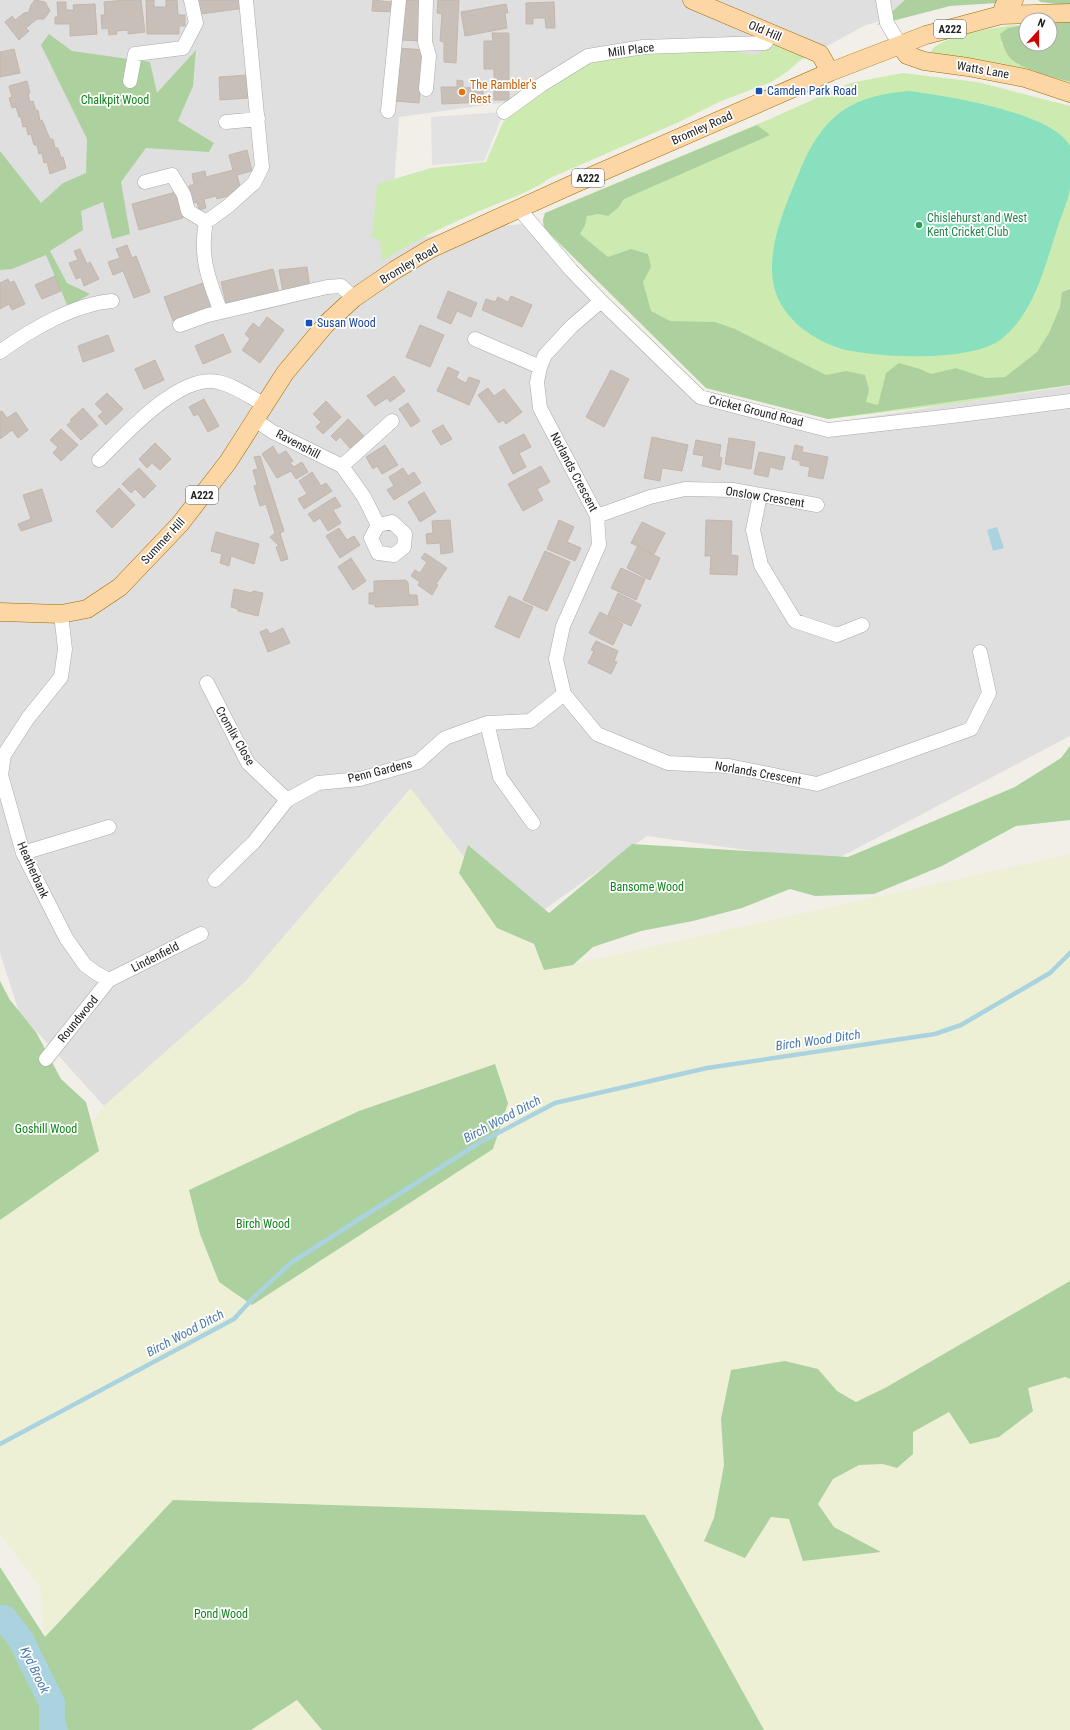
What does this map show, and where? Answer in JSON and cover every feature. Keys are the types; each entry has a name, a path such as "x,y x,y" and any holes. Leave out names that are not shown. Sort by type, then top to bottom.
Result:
{"main road":[{"name":"Old Hill","path":"692,0 820,54 830,72"},
{"path":"1001,15 1004,6 1014,0"},
{"name":"Bromley Road","path":"354,298 394,270 430,249 520,210 569,186 830,72 926,35 1001,15 1070,13"},
{"name":"Watts Lane","path":"900,45 907,56 924,61 968,67 1025,78 1070,93"},
{"name":"Summer Hill","path":"0,612 61,614 87,609 120,587 180,524 228,462 265,404 304,349 326,324 354,298"}],"street":[{"path":"130,81 135,54 183,48 196,23 191,0"},
{"path":"221,312 207,274 203,238 206,222 227,207 254,183 262,167 246,0"},
{"path":"388,111 399,0"},
{"path":"426,0 425,42 429,56 426,89"},
{"path":"884,0 887,23 900,45"},
{"name":"Mill Place","path":"504,112 541,85 588,56 643,47 766,43 771,34"},
{"path":"226,122 258,119"},
{"path":"145,182 172,175 184,195 188,211 206,222"},
{"name":"Cricket Ground Road","path":"520,210 571,270 601,302 700,397 828,430 1070,401"},
{"path":"180,325 221,312 327,287 341,286 354,298"},
{"path":"0,352 53,319 96,303 112,301"},
{"name":"Norlands Crescent","path":"601,302 572,326 545,355 540,367 537,382 540,408 597,516 599,546 563,626 556,659 564,694 597,734 668,763 729,766 817,784 971,729 989,693 980,652"},
{"path":"475,339 540,367"},
{"path":"99,460 157,404 194,384 206,381 218,382 265,404"},
{"name":"Ravenshill","path":"255,420 273,432 342,466 364,497 378,525"},
{"path":"342,466 392,420"},
{"name":"Onslow Crescent","path":"597,516 650,497 685,489 733,490 817,505"},
{"path":"760,495 753,530 761,564 796,621 837,635 862,625"},
{"name":"Heatherbank","path":"61,614 65,649 61,677 28,718 2,755 0,775 23,854 66,938 85,965 109,980"},
{"name":"Cromlix Close","path":"207,683 248,763 287,800"},
{"name":"Penn Gardens","path":"215,880 254,842 287,800 318,783 360,779 418,762 445,738 487,722 530,721 564,694"},
{"path":"487,722 500,777 533,823"},
{"path":"23,854 109,827"},
{"name":"Lindenfield","path":"109,980 201,934"},
{"name":"Roundwood","path":"46,1059 109,980"}],"shaded area":[{"path":"0,0 950,0 947,3 866,25 797,62 399,117 390,242 527,223 704,391 829,423 1070,386 1070,736 831,862 647,836 520,927 410,789 245,982 104,1106 19,1012 0,953"},
{"path":"504,112 484,161 432,165 431,117"}],"green space":[{"path":"905,0 1003,0 997,3 950,6 877,25"},
{"path":"1038,0 1070,0 1070,6 1041,2"},
{"path":"1070,19 1070,82 1028,69 1013,61 1006,52 1000,34 1008,28 1018,26 1018,52 1058,52 1058,20"},
{"path":"1018,25 1008,28 1001,43 1011,59 1032,71 934,53 931,51 946,41 958,36 998,27"},
{"name":"Chalkpit Wood","path":"49,34 72,51 150,62 157,93 196,50 193,86 178,121 214,143 209,152 146,148 121,182 130,234 112,239 103,202 81,211 83,230 50,251 67,283 90,294 68,307 46,255 12,269 0,270 0,151 41,203 63,183 86,173 87,139 41,45"},
{"path":"780,45 805,56 787,72 771,82 719,102 679,122 550,178 523,193 439,229 382,261 380,240 372,238 377,184 431,168 486,162 503,122 543,87 590,59 641,50 725,48 742,53 757,55 771,46"},
{"path":"903,73 977,82 1070,106 1070,385 953,404 828,419 706,388 544,228 543,220 545,213 770,119 850,83"},
{"name":"Chislehurst and West Kent Cricket Club","path":"909,91 971,102 1021,115 1042,124 1059,134 1070,146 1070,187 1068,197 1044,271 1032,300 1015,326 1004,337 990,345 972,351 950,355 902,356 879,355 842,349 821,340 801,327 785,310 779,301 775,290 772,276 772,261 774,246 782,215 799,173 817,137 840,113 853,104 869,98"},
{"path":"757,125 770,135 624,199 618,208 608,216 598,214 587,216 585,225 580,234 608,257 631,249 648,254 651,267 643,282 651,311 670,321 715,322 735,329 826,375 846,371 865,375 869,390 866,402 878,405 886,373 899,363 931,374 956,368 986,378 1005,377 1037,352 1049,333 1060,307 1062,292 1070,289 1070,385 828,419 706,388 544,228 543,220 545,213"},
{"name":"Bansome Wood","path":"1070,746 1070,820 1016,826 942,866 874,894 815,896 790,889 742,908 693,921 641,931 593,947 573,965 544,970 534,944 497,928 459,873 468,845 549,913 632,844 848,857 1015,787 1061,758"},
{"path":"411,789 550,969 1070,854 1070,1730 91,1730 44,1637 40,1588 0,1534 0,1219 39,1192 104,1106 245,982"},
{"name":"Goshill Wood","path":"0,981 10,1000 36,1032 61,1079 86,1102 99,1151 0,1220"},
{"name":"Birch Wood","path":"495,1064 508,1103 493,1149 252,1305 219,1282 200,1234 189,1190 359,1111"},
{"path":"1070,1281 1070,1379 1065,1377 1028,1388 1033,1411 999,1437 970,1444 949,1412 913,1432 913,1454 897,1468 883,1464 859,1465 833,1479 818,1504 834,1527 881,1552 803,1561 789,1519 771,1517 745,1558 704,1541 714,1518 724,1465 721,1419 731,1370 785,1361 818,1369 837,1391 856,1402 885,1388"},
{"name":"Pond Wood","path":"173,1500 645,1515 764,1730 322,1730 297,1700 251,1730 0,1730 0,1567 45,1637"}],"water":[{"path":"997,527 1004,548 993,551 987,530"}],"building":[{"path":"35,0 45,2 50,11 44,19 37,19 26,28 29,31 19,40 5,22 12,16 15,20 24,13 29,12 31,5"},
{"path":"141,0 145,32 128,34 128,30 116,31 117,34 109,35 108,28 102,29 101,15 105,15 104,2"},
{"path":"146,0 154,0 154,7 166,7 166,0 177,0 178,15 185,15 185,26 179,26 179,34 147,34"},
{"path":"243,0 245,8 201,14 198,1"},
{"path":"373,0 391,2 390,7 396,7 396,12 372,11"},
{"path":"404,0 423,0 420,41 402,40"},
{"path":"438,0 459,0 456,63 444,62 444,42 440,41 442,14 437,13"},
{"path":"57,2 66,2 66,10 74,10 73,5 95,4 97,34 70,36 70,24 55,24 55,17 58,17"},
{"path":"554,2 555,28 546,28 545,18 533,18 533,24 526,24 526,3"},
{"path":"506,4 508,13 505,13 507,28 465,36 461,12"},
{"path":"492,33 509,33 509,100 494,100 494,69 484,69 484,41 493,41"},
{"path":"399,48 423,50 419,103 395,101"},
{"path":"14,49 20,73 0,77 0,52"},
{"path":"247,75 248,98 220,100 219,77"},
{"name":"The Rambler's Rest","path":"457,80 463,81 463,88 482,87 485,102 442,104 441,87 457,87"},
{"path":"27,81 30,93 28,94 30,102 33,101 36,111 38,110 40,121 42,120 50,139 53,139 55,148 58,148 61,158 63,157 66,168 50,174 47,162 44,163 42,153 39,154 37,145 34,145 31,134 28,135 26,126 23,127 21,117 19,117 16,107 12,108 9,98 12,97 9,86"},
{"path":"247,150 252,171 237,175 241,190 231,192 232,195 217,199 216,196 204,199 206,208 199,210 197,202 194,203 189,186 194,184 192,174 205,171 206,177 233,170 229,155"},
{"path":"176,192 183,218 139,230 132,204"},
{"path":"127,245 132,258 136,256 150,292 134,298 123,271 113,275 108,262 120,258 116,249"},
{"path":"80,249 87,264 90,262 99,279 84,286 81,277 76,279 69,263 78,260 74,251"},
{"path":"307,267 310,289 283,293 279,270"},
{"path":"273,269 279,294 227,307 221,282"},
{"path":"55,276 61,291 42,299 35,285"},
{"path":"8,279 10,283 14,281 25,304 12,310 9,304 0,309 0,283"},
{"path":"203,283 212,307 173,321 164,297"},
{"path":"448,291 477,303 471,317 457,311 451,324 437,318"},
{"path":"511,296 532,305 522,327 482,310 486,299 495,302 498,297 508,302"},
{"path":"267,317 284,330 260,363 242,350 250,339 245,334 253,323 259,328"},
{"path":"420,325 444,335 430,367 406,357"},
{"path":"223,334 231,352 203,364 195,346"},
{"path":"108,335 114,351 83,362 78,346"},
{"path":"155,360 164,380 144,389 135,369"},
{"path":"448,367 459,372 456,378 466,383 469,377 480,381 469,405 437,391"},
{"path":"611,370 629,379 604,427 586,417"},
{"path":"394,376 405,391 390,402 387,398 375,406 367,396"},
{"path":"488,388 494,396 504,389 522,412 506,424 503,420 499,423 478,395"},
{"path":"107,393 123,409 106,425 98,416 103,412 95,404"},
{"path":"204,399 219,426 208,432 198,414 194,416 189,407"},
{"path":"326,401 341,417 323,434 316,427 321,422 313,414"},
{"path":"408,403 420,421 411,427 399,409"},
{"path":"83,408 98,425 81,440 67,425 72,421 70,420"},
{"path":"2,411 7,418 16,412 28,430 18,438 12,430 0,439 0,412"},
{"path":"348,419 364,436 351,449 340,437 336,441 331,436"},
{"path":"443,425 452,439 441,445 432,431"},
{"path":"61,429 78,445 61,461 53,453 58,447 50,440"},
{"path":"524,434 531,447 519,453 526,467 513,474 499,447"},
{"path":"652,437 688,445 682,471 662,468 660,481 644,478"},
{"path":"729,438 755,442 751,469 725,464"},
{"path":"696,440 721,445 719,457 722,458 720,470 702,466 704,456 693,454"},
{"path":"155,443 171,459 160,470 152,463 147,468 139,459"},
{"path":"385,445 398,465 382,474 377,466 373,469 366,457"},
{"path":"795,445 803,447 802,452 828,457 823,479 808,476 810,467 800,465 800,461 792,459"},
{"path":"273,446 278,455 286,451 293,461 290,463 294,467 302,462 308,472 296,479 291,471 277,478 262,454"},
{"path":"759,452 785,457 782,470 770,467 768,477 754,474"},
{"path":"260,456 284,531 280,533 288,559 281,561 276,547 279,546 270,537 275,533 266,504 260,506 254,486 257,485 253,470 258,469 254,457"},
{"path":"541,466 550,482 537,489 543,500 523,511 508,484"},
{"path":"139,468 156,486 144,498 135,489 131,493 122,484"},
{"path":"403,468 408,476 414,472 421,483 394,500 387,490 394,486 389,477"},
{"path":"312,472 321,486 326,483 332,491 304,509 298,499 307,494 299,481"},
{"path":"119,488 135,505 112,528 96,511"},
{"path":"42,489 52,521 21,531 18,524 31,519 23,495"},
{"path":"424,492 436,512 420,522 408,502"},
{"path":"335,497 341,506 333,510 341,523 328,531 320,518 314,522 308,514"},
{"path":"450,520 453,552 441,554 440,543 427,544 426,534 433,533 432,521"},
{"path":"559,520 574,527 567,542 581,548 575,561 547,549"},
{"path":"706,520 732,521 731,555 738,556 737,575 710,574 711,556 705,556"},
{"path":"642,522 665,533 654,554 631,543"},
{"path":"339,528 347,540 354,536 360,545 340,558 326,536"},
{"path":"216,532 259,544 254,564 231,556 229,566 220,563 222,554 211,551"},
{"path":"637,547 660,558 650,580 627,568"},
{"path":"545,551 570,562 547,611 523,600"},
{"path":"425,553 447,568 436,584 438,585 432,595 418,585 420,582 411,576 415,570 420,573 427,562 421,558"},
{"path":"351,558 366,581 353,590 338,567"},
{"path":"621,568 645,579 636,600 611,588"},
{"path":"406,580 406,582 408,582 409,595 417,595 418,605 375,607 375,604 369,604 369,593 374,593 374,581"},
{"path":"234,589 252,593 253,591 263,593 258,616 238,611 238,609 231,607"},
{"path":"618,593 641,605 631,626 608,615"},
{"path":"509,596 533,607 519,638 495,627"},
{"path":"600,612 623,624 613,645 589,633"},
{"path":"283,628 290,643 268,652 260,632 267,629 270,634"},
{"path":"596,641 618,651 614,661 617,662 611,674 588,663 594,651 591,650"}],"waterway":[{"name":"Birch Wood Ditch","path":"0,1444 234,1319 254,1297 292,1262 479,1143 555,1103 707,1068 935,1034 961,1025 1050,973 1070,953"},
{"name":"Kyd Brook","path":"0,1618 4,1618 21,1640 52,1703 52,1727 55,1730"}],"place":[{"name":"Camden Park Road","path":"759,91"},
{"name":"The Rambler's Rest","path":"462,92"},
{"name":"Chislehurst and West Kent Cricket Club","path":"919,225"},
{"name":"Susan Wood","path":"309,323"}]}
